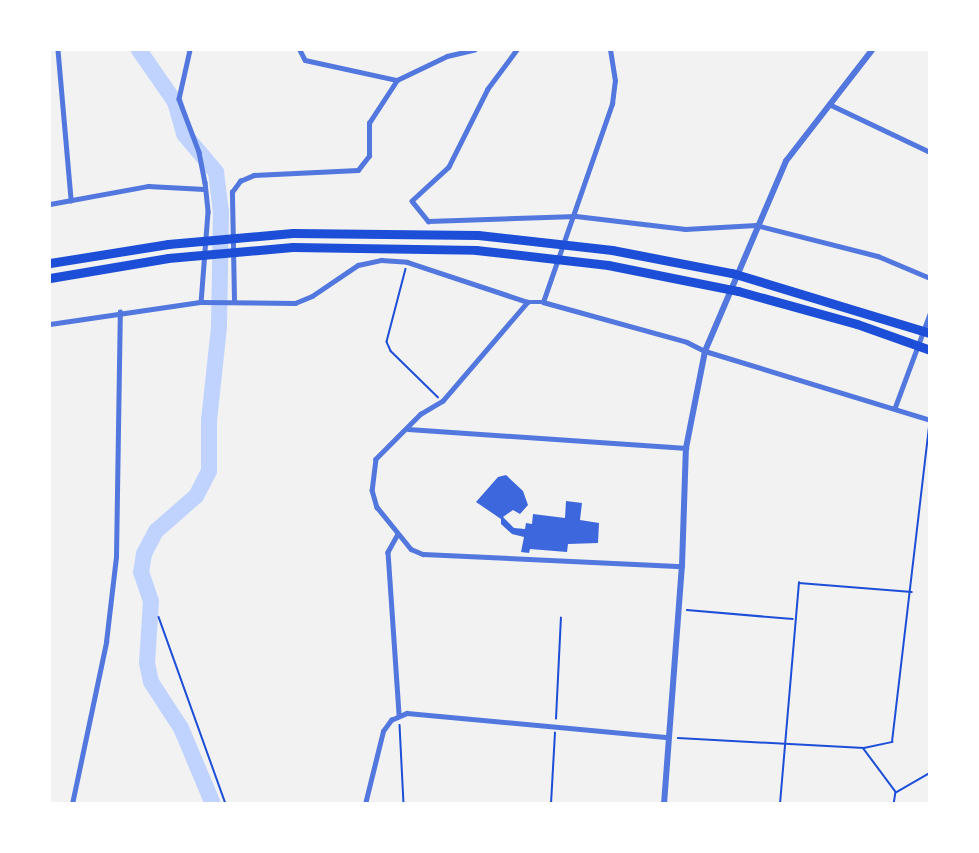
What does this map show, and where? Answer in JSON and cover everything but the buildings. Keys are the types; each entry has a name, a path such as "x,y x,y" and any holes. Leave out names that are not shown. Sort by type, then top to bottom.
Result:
{"highway":[{"path":"50,263 168,244 233,237 413,232 612,250 732,273 930,333"},
{"path":"50,278 168,258 235,251 412,247 608,265 795,306 930,350"}],"street":[{"path":"58,50 71,200"},
{"path":"190,50 179,99 199,152 208,212 201,302"},
{"path":"300,50 305,60 397,80"},
{"path":"234,300 232,192 240,181 254,175 358,170 369,156 369,123 397,80 447,56 474,50"},
{"path":"517,50 488,89 449,167 412,201 428,220 576,216 685,230 756,225 878,256 930,278"},
{"path":"543,302 576,216 612,104 615,81 610,50"},
{"path":"664,804 682,566 686,448 705,351 756,225 786,161 872,50"},
{"path":"829,104 930,152"},
{"path":"50,204 148,186 204,189"},
{"path":"50,324 201,302 234,300 295,303 312,296 358,265 381,260 407,262 528,302 543,302 687,342 705,351 895,406 930,420"},
{"path":"528,302 443,401 421,414 385,449 372,471 376,507 411,549 423,554 682,566"},
{"path":"72,804 106,642 116,557 120,312"},
{"path":"895,406 930,313"},
{"path":"408,429 686,448"},
{"path":"365,804 383,731 399,715 388,552 398,534"},
{"path":"399,715 668,737"}],"path":[{"path":"407,262 387,342 391,351 443,401"},
{"path":"668,737 864,748 892,742 912,592 930,426"},
{"path":"780,804 783,744 799,583 912,592"},
{"path":"679,610 794,619"},
{"path":"159,617 225,804"},
{"path":"551,804 561,618"},
{"path":"399,715 404,804"},
{"path":"864,748 896,792 894,804"},
{"path":"896,792 930,773"}],"waterway":[{"path":"139,50 175,102 184,134 216,172 221,211 219,327 209,420 209,471 196,496 156,531 144,554 141,572 151,601 147,663 151,682 181,728 213,804"}]}
